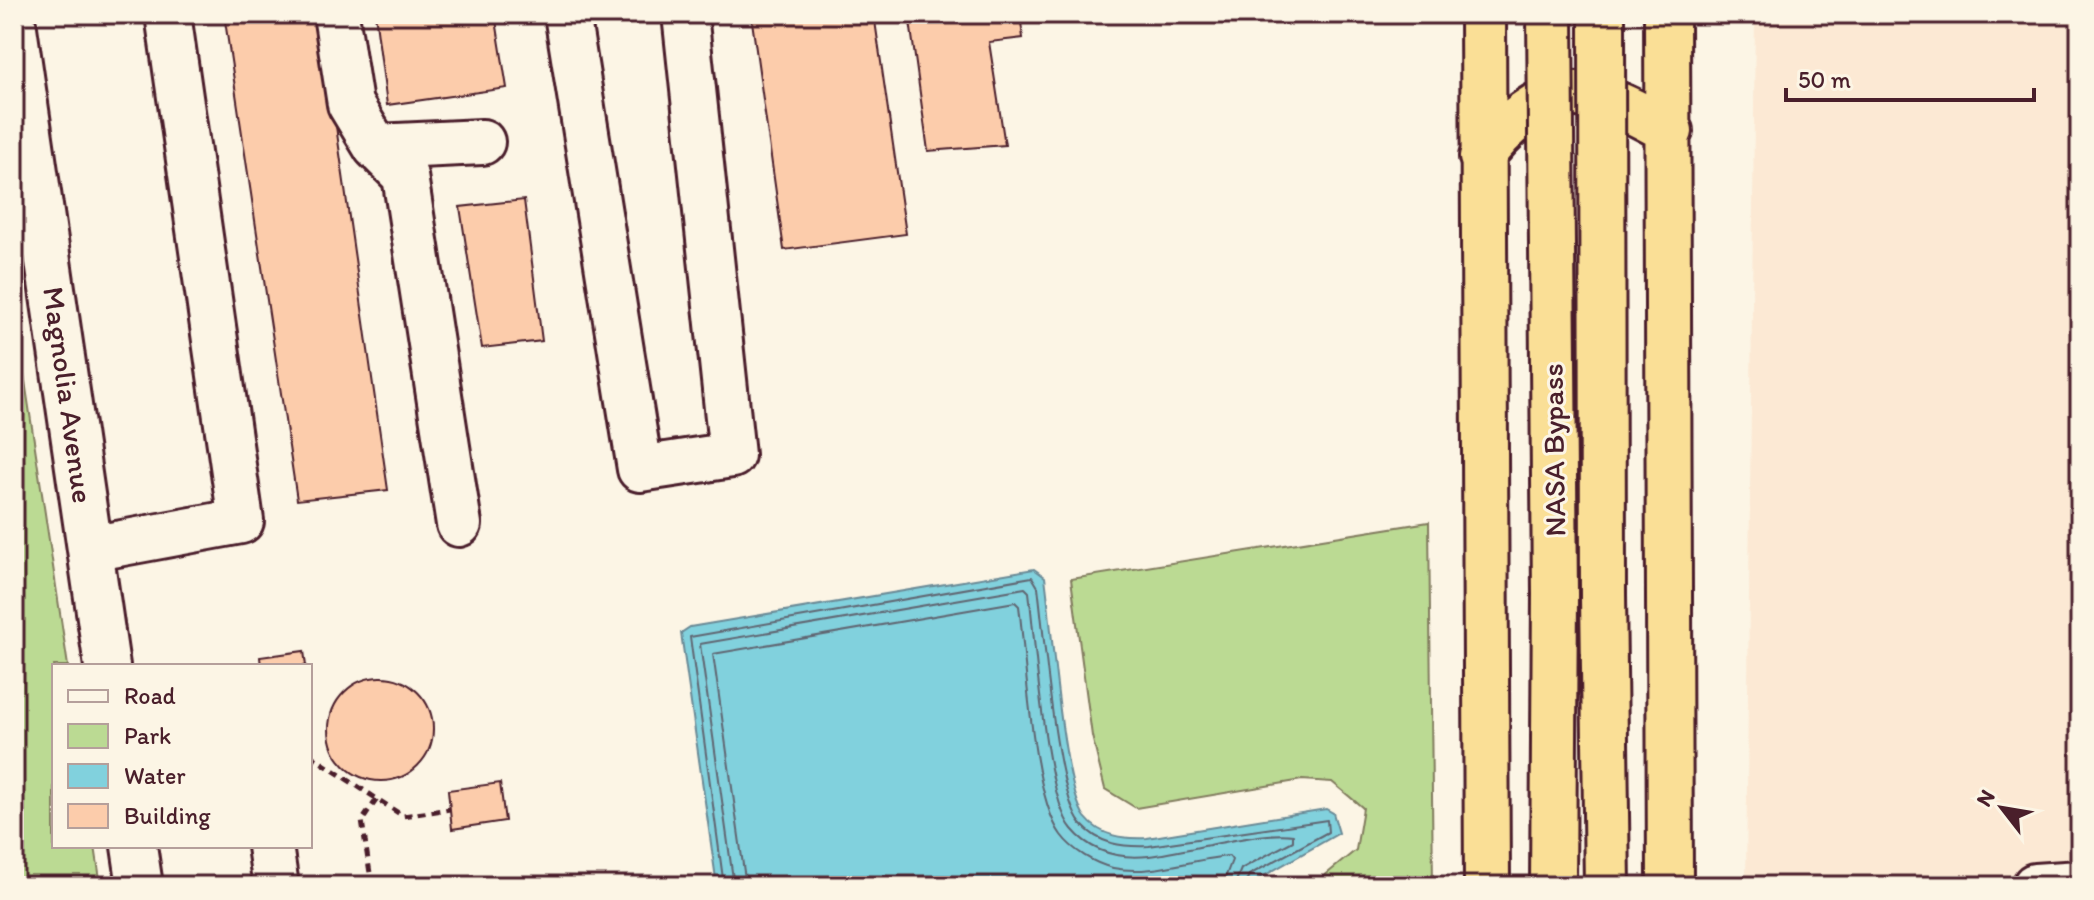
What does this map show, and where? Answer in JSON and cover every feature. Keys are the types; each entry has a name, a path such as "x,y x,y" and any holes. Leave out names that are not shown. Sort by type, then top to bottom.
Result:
{"highway":[{"path":"1483,14 1487,886"},
{"name":"NASA Bypass","path":"1550,14 1555,594 1553,886"},
{"name":"NASA Bypass","path":"1602,14 1607,886"},
{"path":"1667,14 1670,131 1670,886"},
{"path":"1482,157 1496,136 1529,108 1575,93 1631,110 1670,131"}],"street":[{"path":"90,549 241,521 168,14"},
{"path":"336,14 350,104 376,147 405,176 459,524"},
{"path":"567,14 640,469 732,455 685,14"},
{"name":"Magnolia Avenue","path":"14,28 107,664"},
{"path":"376,147 482,142"},
{"path":"134,848 140,886"},
{"path":"270,848 276,886"},
{"path":"2035,886 2080,883"}],"path":[{"path":"312,756 403,816 450,809"},
{"path":"372,886 362,821 377,799"}],"shaded area":[{"path":"1755,14 2080,14 2080,886 1746,886"}],"green space":[{"path":"14,308 68,664 52,664 52,848 95,848 101,886 14,886"},
{"path":"1429,522 1433,886 1312,886 1356,850 1363,808 1332,782 1302,780 1136,808 1105,789 1092,736 1071,579"}],"water":[{"path":"1034,569 1045,577 1070,775 1077,801 1091,824 1113,835 1147,838 1326,809 1333,813 1339,833 1246,886 717,886 681,633 690,627"}],"building":[{"path":"224,14 320,14 388,490 297,500"},
{"path":"375,14 495,14 507,88 387,105"},
{"path":"751,14 874,14 906,234 784,250"},
{"path":"909,14 1020,14 1023,38 989,42 1005,145 928,151"},
{"path":"524,200 542,341 482,348 460,207"},
{"path":"304,651 306,664 261,664 260,657"},
{"path":"381,677 401,681 418,692 429,709 433,729 429,749 418,766 401,777 381,781 361,777 344,766 333,749 329,729 333,709 344,692 361,681"},
{"path":"500,783 505,821 452,829 448,790"}]}
